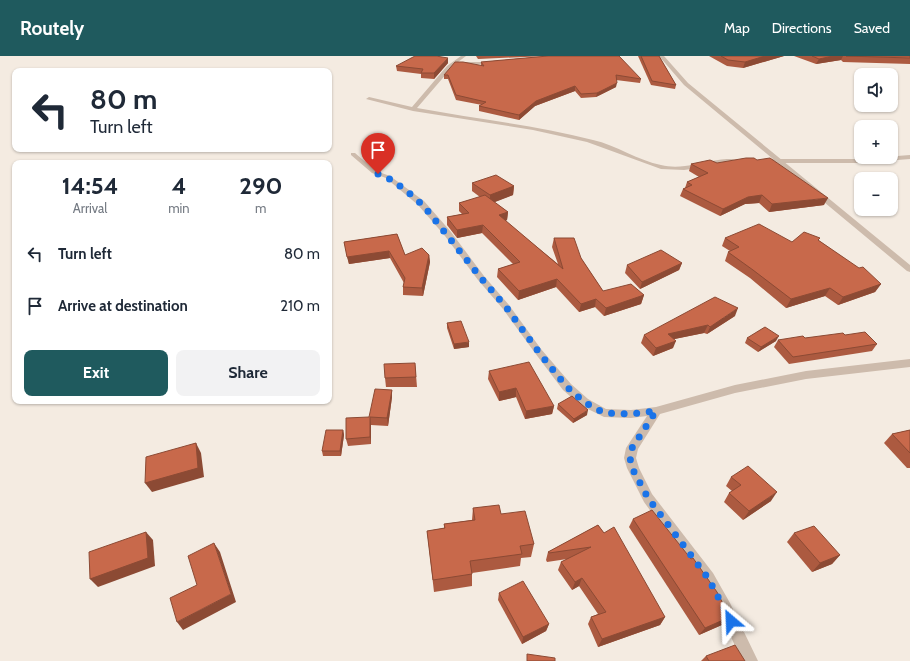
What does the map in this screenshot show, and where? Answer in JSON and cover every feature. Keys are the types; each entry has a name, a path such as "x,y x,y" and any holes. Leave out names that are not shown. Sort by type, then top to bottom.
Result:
{"street":[{"path":"413,109 453,64 464,56"},
{"path":"661,56 686,84 910,269"},
{"path":"453,64 502,63"},
{"path":"369,99 413,109 507,124 588,140 608,146 659,167 680,169 718,162 780,161"},
{"path":"353,154 374,172 388,177 421,203 448,234 481,278 506,307 538,351 567,387 584,402 604,413 631,414 656,411 735,389 806,375 910,363"},
{"path":"656,411 632,448 630,458 632,468 648,498 708,578 725,608 750,661"}],"lane":[{"path":"780,161 859,161 910,157"}],"building":[{"path":"415,56 436,56 448,58 434,73 421,73 423,69 396,66"},
{"path":"548,56 619,56 641,79 616,75 617,83 597,93 581,94 575,86 536,101 519,115 479,106 486,102 456,95 448,75 444,75 455,62 484,66 481,62"},
{"path":"641,56 659,56 676,85 652,81"},
{"path":"721,56 765,56 745,62 728,60"},
{"path":"812,56 833,56 819,59"},
{"path":"846,56 910,56 910,58"},
{"path":"754,158 757,160 770,158 828,198 772,204 762,195 748,197 723,209 683,189 692,185 687,182 708,173 691,164 710,160 717,163"},
{"path":"496,175 514,186 490,195 472,183"},
{"path":"485,195 508,212 499,215 563,269 554,238 574,238 581,258 603,291 631,284 644,295 606,308 596,299 581,304 557,279 519,291 498,269 520,262 483,225 457,230 447,217 469,213 459,203"},
{"path":"759,224 792,242 804,232 820,238 818,240 859,268 863,267 881,284 843,297 830,288 791,299 728,252 739,247 725,238"},
{"path":"397,234 405,255 422,248 429,255 422,288 403,287 405,278 389,251 347,257 344,242"},
{"path":"661,250 682,263 642,282 627,265"},
{"path":"715,297 738,308 710,327 708,325 668,334 676,341 656,348 644,335"},
{"path":"461,321 469,342 454,344 447,323"},
{"path":"765,327 779,336 761,347 747,338"},
{"path":"865,332 877,344 793,357 778,340 803,336 805,338"},
{"path":"529,362 554,406 526,411 516,388 499,392 489,371"},
{"path":"415,363 416,377 385,378 384,364"},
{"path":"375,389 392,390 387,418 370,417 370,437 346,439 346,418 369,417"},
{"path":"572,396 588,410 574,419 558,404"},
{"path":"326,430 343,430 340,451 322,451"},
{"path":"910,430 910,453 892,434"},
{"path":"196,443 198,468 145,483 146,457"},
{"path":"748,466 777,492 749,511 729,493 741,485 731,477"},
{"path":"499,505 501,514 525,511 534,544 520,546 522,554 470,561 472,574 433,580 427,531 445,528 444,524 475,520 473,508"},
{"path":"652,510 691,559 693,558 717,592 730,617 705,628 633,519"},
{"path":"598,525 604,533 614,527 665,617 602,639 591,617 606,612 582,578 575,582 561,562 591,547 548,552"},
{"path":"814,526 840,555 820,563 794,533"},
{"path":"146,532 148,558 90,579 89,552"},
{"path":"214,543 231,594 177,622 170,598 197,585 188,556"},
{"path":"523,581 549,624 523,637 499,593"},
{"path":"735,645 745,661 709,661 706,656"},
{"path":"527,654 555,658 555,661 527,661"}],"route":[{"path":"378,174 388,177 421,203 448,234 481,278 506,307 557,375 567,387 584,402 604,413 631,414 656,411 632,448 630,458 632,468 648,498 708,578 731,621"}]}
